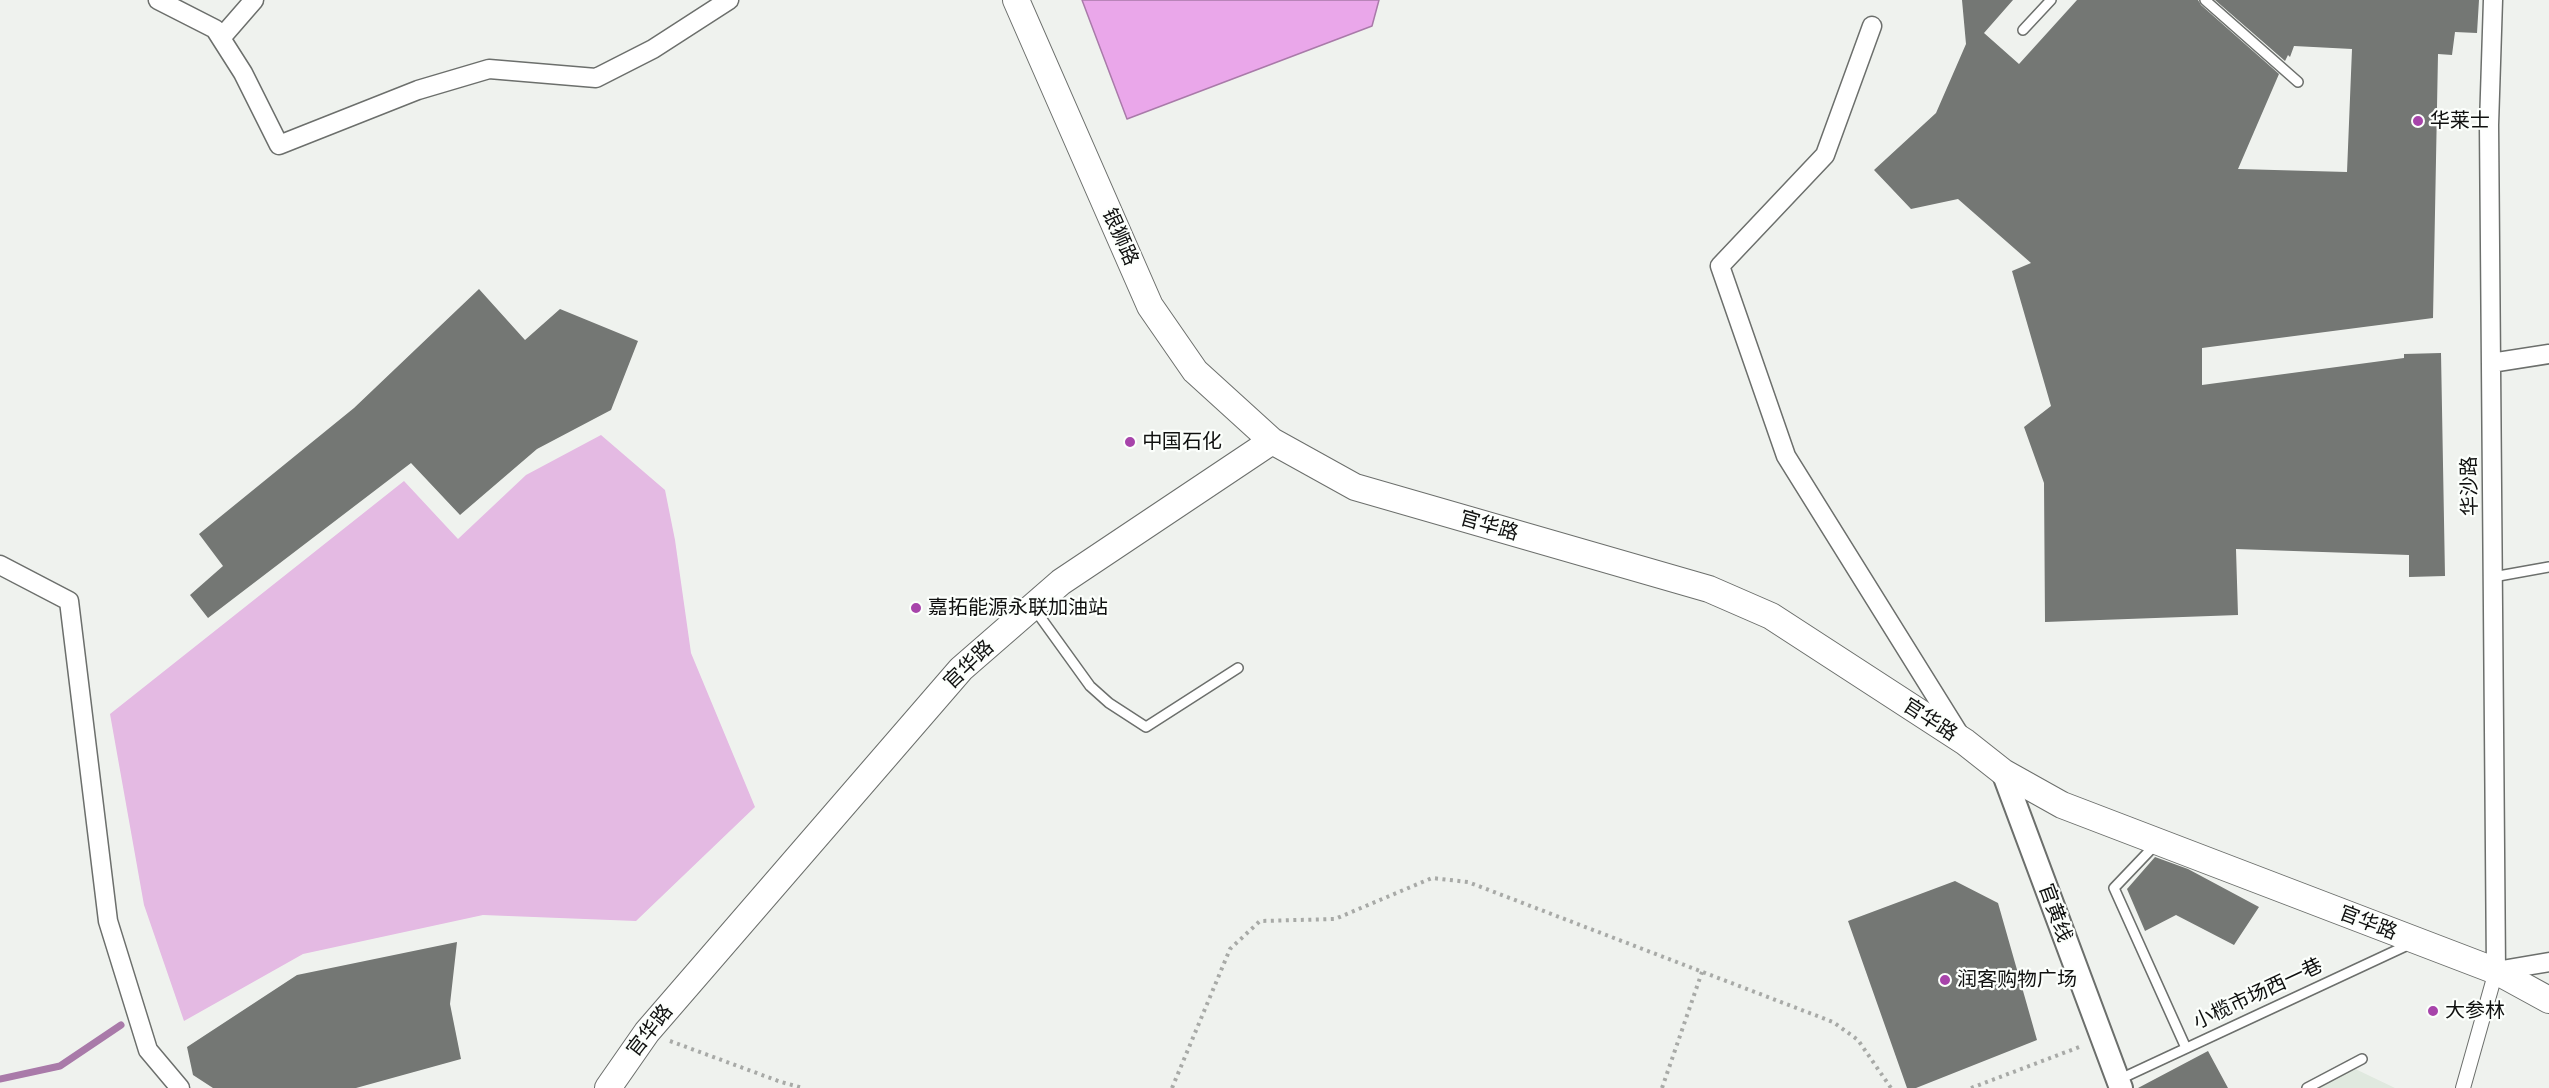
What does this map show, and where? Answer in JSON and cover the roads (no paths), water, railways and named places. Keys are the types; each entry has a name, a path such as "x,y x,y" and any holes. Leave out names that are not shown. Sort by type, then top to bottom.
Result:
{"main road":[{"name":"银狮路","path":"1017,0 1150,306 1195,371 1272,441"},
{"name":"官华路","path":"608,1088 647,1032 961,669 1061,582 1272,441 1355,487 1709,589 1772,616 1965,742 2003,772 2062,805 2496,971 2549,1000"}],"street":[{"path":"158,0 215,29 243,73 279,145 418,90 489,69 596,78 653,49 729,0"},
{"path":"221,38 254,0"},
{"name":"华沙路","path":"2493,0 2489,125 2496,971"},
{"path":"1872,26 1825,155 1720,266 1786,456 1965,742"},
{"path":"2491,363 2549,354"},
{"path":"0,565 69,601 108,921 148,1050 180,1088"},
{"name":"官黄线","path":"2003,772 2119,1084"},
{"path":"2463,1088 2496,971 2549,962"}],"lane":[{"path":"2023,30 2051,0"},
{"path":"2205,0 2298,82"},
{"path":"2493,577 2549,567"},
{"path":"1033,606 1090,686 1109,704 1146,727 1238,668"},
{"path":"2158,842 2114,888 2186,1048"},
{"name":"小榄市场西一巷","path":"2119,1084 2186,1048 2415,941"},
{"path":"2307,1088 2362,1059"}],"waterway":[{"path":"0,1079 60,1066 121,1025"}],"place":[{"name":"华莱士","path":"2418,121"},
{"name":"中国石化","path":"1130,442"},
{"name":"嘉拓能源永联加油站","path":"916,608"},
{"name":"润客购物广场","path":"1945,980"},
{"name":"大参林","path":"2433,1011"}]}
